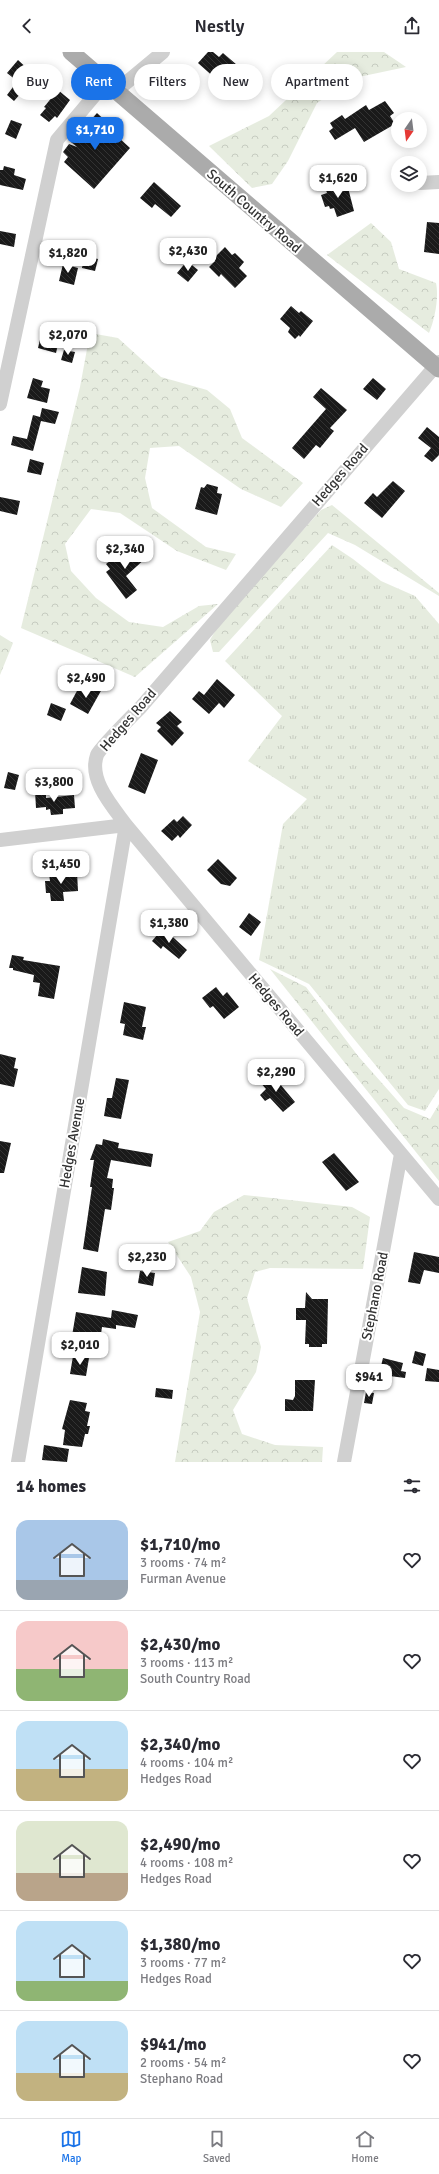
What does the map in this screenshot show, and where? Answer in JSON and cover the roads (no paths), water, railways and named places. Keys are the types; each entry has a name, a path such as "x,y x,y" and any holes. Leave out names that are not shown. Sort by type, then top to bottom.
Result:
{"main road":[{"name":"South Country Road","path":"71,52 84,64"},
{"name":"South Country Road","path":"124,100 438,365"}],"street":[{"path":"126,77 163,52"},
{"path":"0,404 3,376 56,140 98,100"},
{"path":"427,183 439,182"},
{"name":"Hedges Road","path":"438,365 141,707 97,755 96,769 98,783 126,825 439,1199"},
{"path":"0,840 126,825"},
{"name":"Hedges Avenue","path":"18,1462 126,825"},
{"name":"Stephano Road","path":"344,1462 402,1154"}]}
